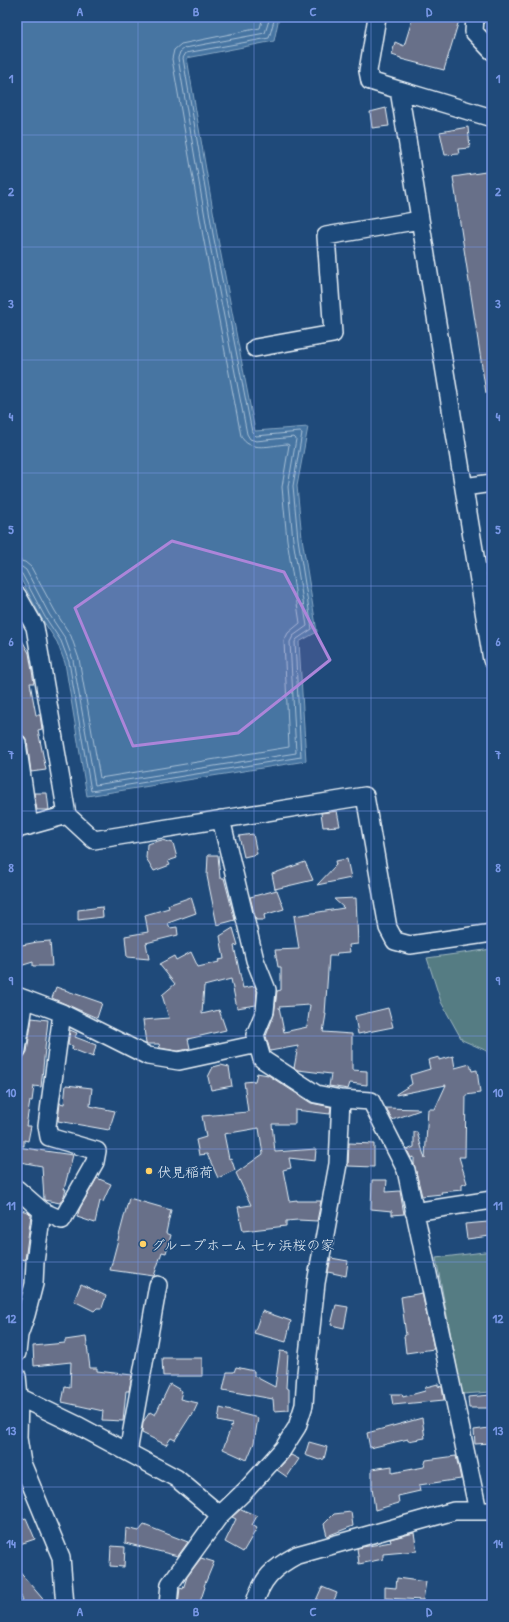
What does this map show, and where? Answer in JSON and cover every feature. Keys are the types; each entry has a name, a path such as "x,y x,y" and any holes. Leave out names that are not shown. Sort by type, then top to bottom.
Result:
{"street":[{"path":"377,17 368,72 370,81 492,118"},
{"path":"475,17 474,32 492,51"},
{"path":"399,90 492,660"},
{"path":"255,348 333,334 326,236 420,220"},
{"path":"464,487 492,482"},
{"path":"17,595 24,623 35,627 67,815 94,840 365,796 388,928 395,941 410,945 492,934"},
{"path":"17,743 23,828 67,815"},
{"path":"221,820 255,960 267,990 264,1011 254,1035 262,1059 316,1094 341,1099 371,1101 406,1170 414,1212 485,1511 454,1511 297,1555 278,1566 265,1579 254,1605"},
{"path":"17,1050 21,997 62,1013 148,1056 179,1060 258,1044"},
{"path":"17,1189 42,1211 62,1220 95,1162 97,1151 49,1137 47,1126 62,1013"},
{"path":"168,1605 170,1584 220,1515 246,1490 283,1449 297,1427 304,1405 316,1283 338,1164 341,1099"},
{"path":"414,1212 492,1200"},
{"path":"17,1353 19,1335 34,1284 35,1262 42,1211"},
{"path":"128,1452 158,1285"},
{"path":"17,1376 18,1438 22,1463 61,1557 65,1605"},
{"path":"18,1386 79,1426 176,1478 220,1515"}],"highlighted area":[{"path":"172,541 284,572 330,660 238,733 133,746 75,608"}],"green space":[{"path":"492,949 492,1077 487,1051 462,1040 441,1002 427,958"},
{"path":"492,1251 492,1392 462,1394 436,1258"}],"water":[{"path":"17,17 279,17 274,41 187,58 217,234 255,431 308,427 297,486 302,538 317,632 299,642 306,761 87,796 65,663 57,642 42,619 17,572"}],"building":[{"path":"413,17 460,17 444,70 401,59 392,55 395,42 404,46"},
{"path":"386,108 389,126 372,128 370,112"},
{"path":"468,127 470,148 458,149 459,154 445,155 440,132"},
{"path":"492,171 492,393 486,393 453,177"},
{"path":"17,631 29,653 34,683 30,683 36,715 40,715 42,729 38,730 46,770 31,772 27,741 25,737 18,732"},
{"path":"34,793 47,793 49,810 37,810"},
{"path":"337,811 340,826 323,827 321,813"},
{"path":"253,834 257,854 244,857 239,836"},
{"path":"162,840 173,843 177,858 168,861 170,865 154,871 146,858 147,844"},
{"path":"208,855 218,855 220,878 224,878 235,920 217,925 207,876"},
{"path":"347,859 351,878 317,885 336,865 335,861"},
{"path":"305,862 313,880 275,889 272,874"},
{"path":"277,890 284,909 264,915 265,920 256,920 250,897"},
{"path":"191,897 196,913 168,923 170,928 177,927 178,935 146,943 149,959 127,957 125,936 148,932 145,915 169,908 168,905"},
{"path":"356,898 358,944 349,945 350,952 337,953 336,956 329,956 326,1014 323,1032 352,1034 352,1070 367,1071 367,1085 350,1083 348,1089 329,1086 331,1074 298,1070 294,1068 298,1046 270,1051 266,1036 274,1015 277,991 281,990 281,967 278,967 275,950 299,949 294,916 344,908 334,899","holes":["310,1005 307,1027 284,1032 279,1007"]},
{"path":"102,907 103,917 78,920 78,910"},
{"path":"233,928 238,945 234,946 243,988 255,986 257,991 256,1005 237,1008 231,979 204,986 202,1014 219,1010 226,1030 188,1039 190,1048 184,1050 178,1051 160,1048 159,1044 146,1044 143,1020 169,1018 162,995 175,984 159,964 174,956 176,960 191,952 198,967 219,962 218,960 224,959 220,936"},
{"path":"50,941 52,966 33,966 33,962 17,967 17,946"},
{"path":"56,987 102,1003 97,1018 52,998"},
{"path":"388,1008 393,1027 358,1034 355,1016"},
{"path":"32,1018 48,1020 41,1087 34,1086 26,1126 31,1126 28,1141 24,1140 24,1146 17,1145 17,1068 19,1061 21,1061 27,1052"},
{"path":"70,1030 77,1033 75,1037 96,1045 93,1057 72,1049 73,1046 68,1045"},
{"path":"453,1056 455,1068 470,1064 472,1071 477,1070 480,1093 466,1095 465,1157 459,1157 467,1183 462,1185 462,1190 422,1196 414,1164 414,1157 411,1158 407,1150 414,1147 414,1132 417,1132 425,1159 428,1109 435,1109 446,1085 396,1094 412,1084 410,1075 430,1069 428,1060 439,1057 439,1060"},
{"path":"221,1065 229,1067 232,1086 211,1090 208,1077 213,1067"},
{"path":"257,1073 268,1075 311,1103 331,1107 330,1114 295,1110 295,1124 272,1124 275,1152 316,1149 315,1161 289,1158 291,1168 283,1170 289,1201 321,1201 317,1221 286,1221 286,1226 243,1231 238,1207 251,1205 236,1173 263,1154 259,1128 224,1134 229,1159 231,1158 235,1170 218,1178 207,1154 199,1155 196,1140 206,1137 202,1116 248,1112 244,1082 255,1081"},
{"path":"66,1085 92,1088 90,1106 115,1111 109,1130 58,1121 60,1103 64,1104"},
{"path":"386,1108 420,1109 420,1110 392,1120"},
{"path":"349,1143 374,1144 374,1167 348,1166"},
{"path":"17,1147 73,1155 64,1189 66,1189 60,1203 44,1200 42,1166 20,1162 17,1156"},
{"path":"97,1178 111,1184 103,1202 100,1201 95,1223 77,1217 80,1208"},
{"path":"372,1180 387,1180 386,1192 400,1191 404,1214 392,1215 392,1211 371,1209"},
{"name":"グループホーム 七ヶ浜桜の家","path":"129,1198 171,1210 166,1233 171,1235 166,1253 162,1252 154,1276 110,1270"},
{"path":"21,1210 28,1212 31,1215 25,1260 17,1258 17,1245 20,1229 17,1228"},
{"path":"488,1222 490,1236 467,1239 465,1224"},
{"path":"331,1258 348,1261 346,1276 328,1272"},
{"path":"81,1284 106,1296 102,1308 97,1308 94,1311 74,1301"},
{"path":"422,1293 434,1349 406,1353 404,1336 406,1335 401,1297"},
{"path":"336,1305 348,1307 344,1328 331,1325"},
{"path":"262,1311 291,1321 286,1342 254,1333"},
{"path":"86,1337 90,1368 97,1368 97,1371 132,1375 129,1391 126,1391 123,1421 102,1420 103,1411 62,1402 65,1387 70,1388 71,1362 34,1366 33,1346 65,1343 65,1340"},
{"path":"280,1351 288,1352 286,1388 289,1389 289,1410 274,1411 273,1399 223,1390 227,1372 234,1372 236,1367 254,1371 254,1376 275,1387"},
{"path":"162,1358 202,1358 202,1376 163,1376"},
{"path":"170,1384 182,1391 180,1399 198,1403 192,1416 191,1415 175,1440 171,1438 166,1445 142,1433 143,1422 150,1412 155,1415"},
{"path":"438,1384 438,1386 442,1387 444,1400 393,1405 391,1394 402,1394 403,1397 425,1391 426,1387"},
{"path":"491,1395 492,1408 469,1408 468,1397"},
{"path":"220,1408 258,1418 254,1443 247,1460 223,1449 232,1424 218,1421"},
{"path":"422,1418 425,1438 408,1441 408,1439 370,1448 367,1433"},
{"path":"489,1428 491,1443 475,1444 474,1430"},
{"path":"309,1442 327,1447 324,1459 319,1460 305,1455"},
{"path":"291,1455 299,1459 287,1477 277,1470"},
{"path":"456,1456 461,1479 419,1485 420,1491 398,1496 399,1503 375,1510 372,1487 372,1469 392,1466 392,1473 424,1467 426,1460"},
{"path":"241,1509 257,1516 252,1525 257,1528 243,1552 225,1542 236,1519 232,1517"},
{"path":"351,1512 353,1526 327,1536 324,1524 334,1514"},
{"path":"26,1518 35,1539 17,1545 17,1521"},
{"path":"144,1525 188,1542 178,1556 125,1543 126,1528 139,1531"},
{"path":"414,1533 417,1551 383,1554 383,1559 359,1564 357,1548 391,1542 390,1539"},
{"path":"111,1546 125,1547 124,1567 110,1566"},
{"path":"201,1558 214,1562 204,1586 205,1587 199,1605 178,1605 180,1588 183,1589 187,1577"},
{"path":"17,1569 48,1605 21,1605 22,1597 17,1594"},
{"path":"397,1578 426,1582 423,1600 385,1598 385,1587 396,1588"},
{"path":"322,1587 337,1593 332,1605 314,1605"}],"place":[{"name":"伏見稲荷","path":"149,1171"},
{"name":"グループホーム 七ヶ浜桜の家","path":"143,1244"}]}
